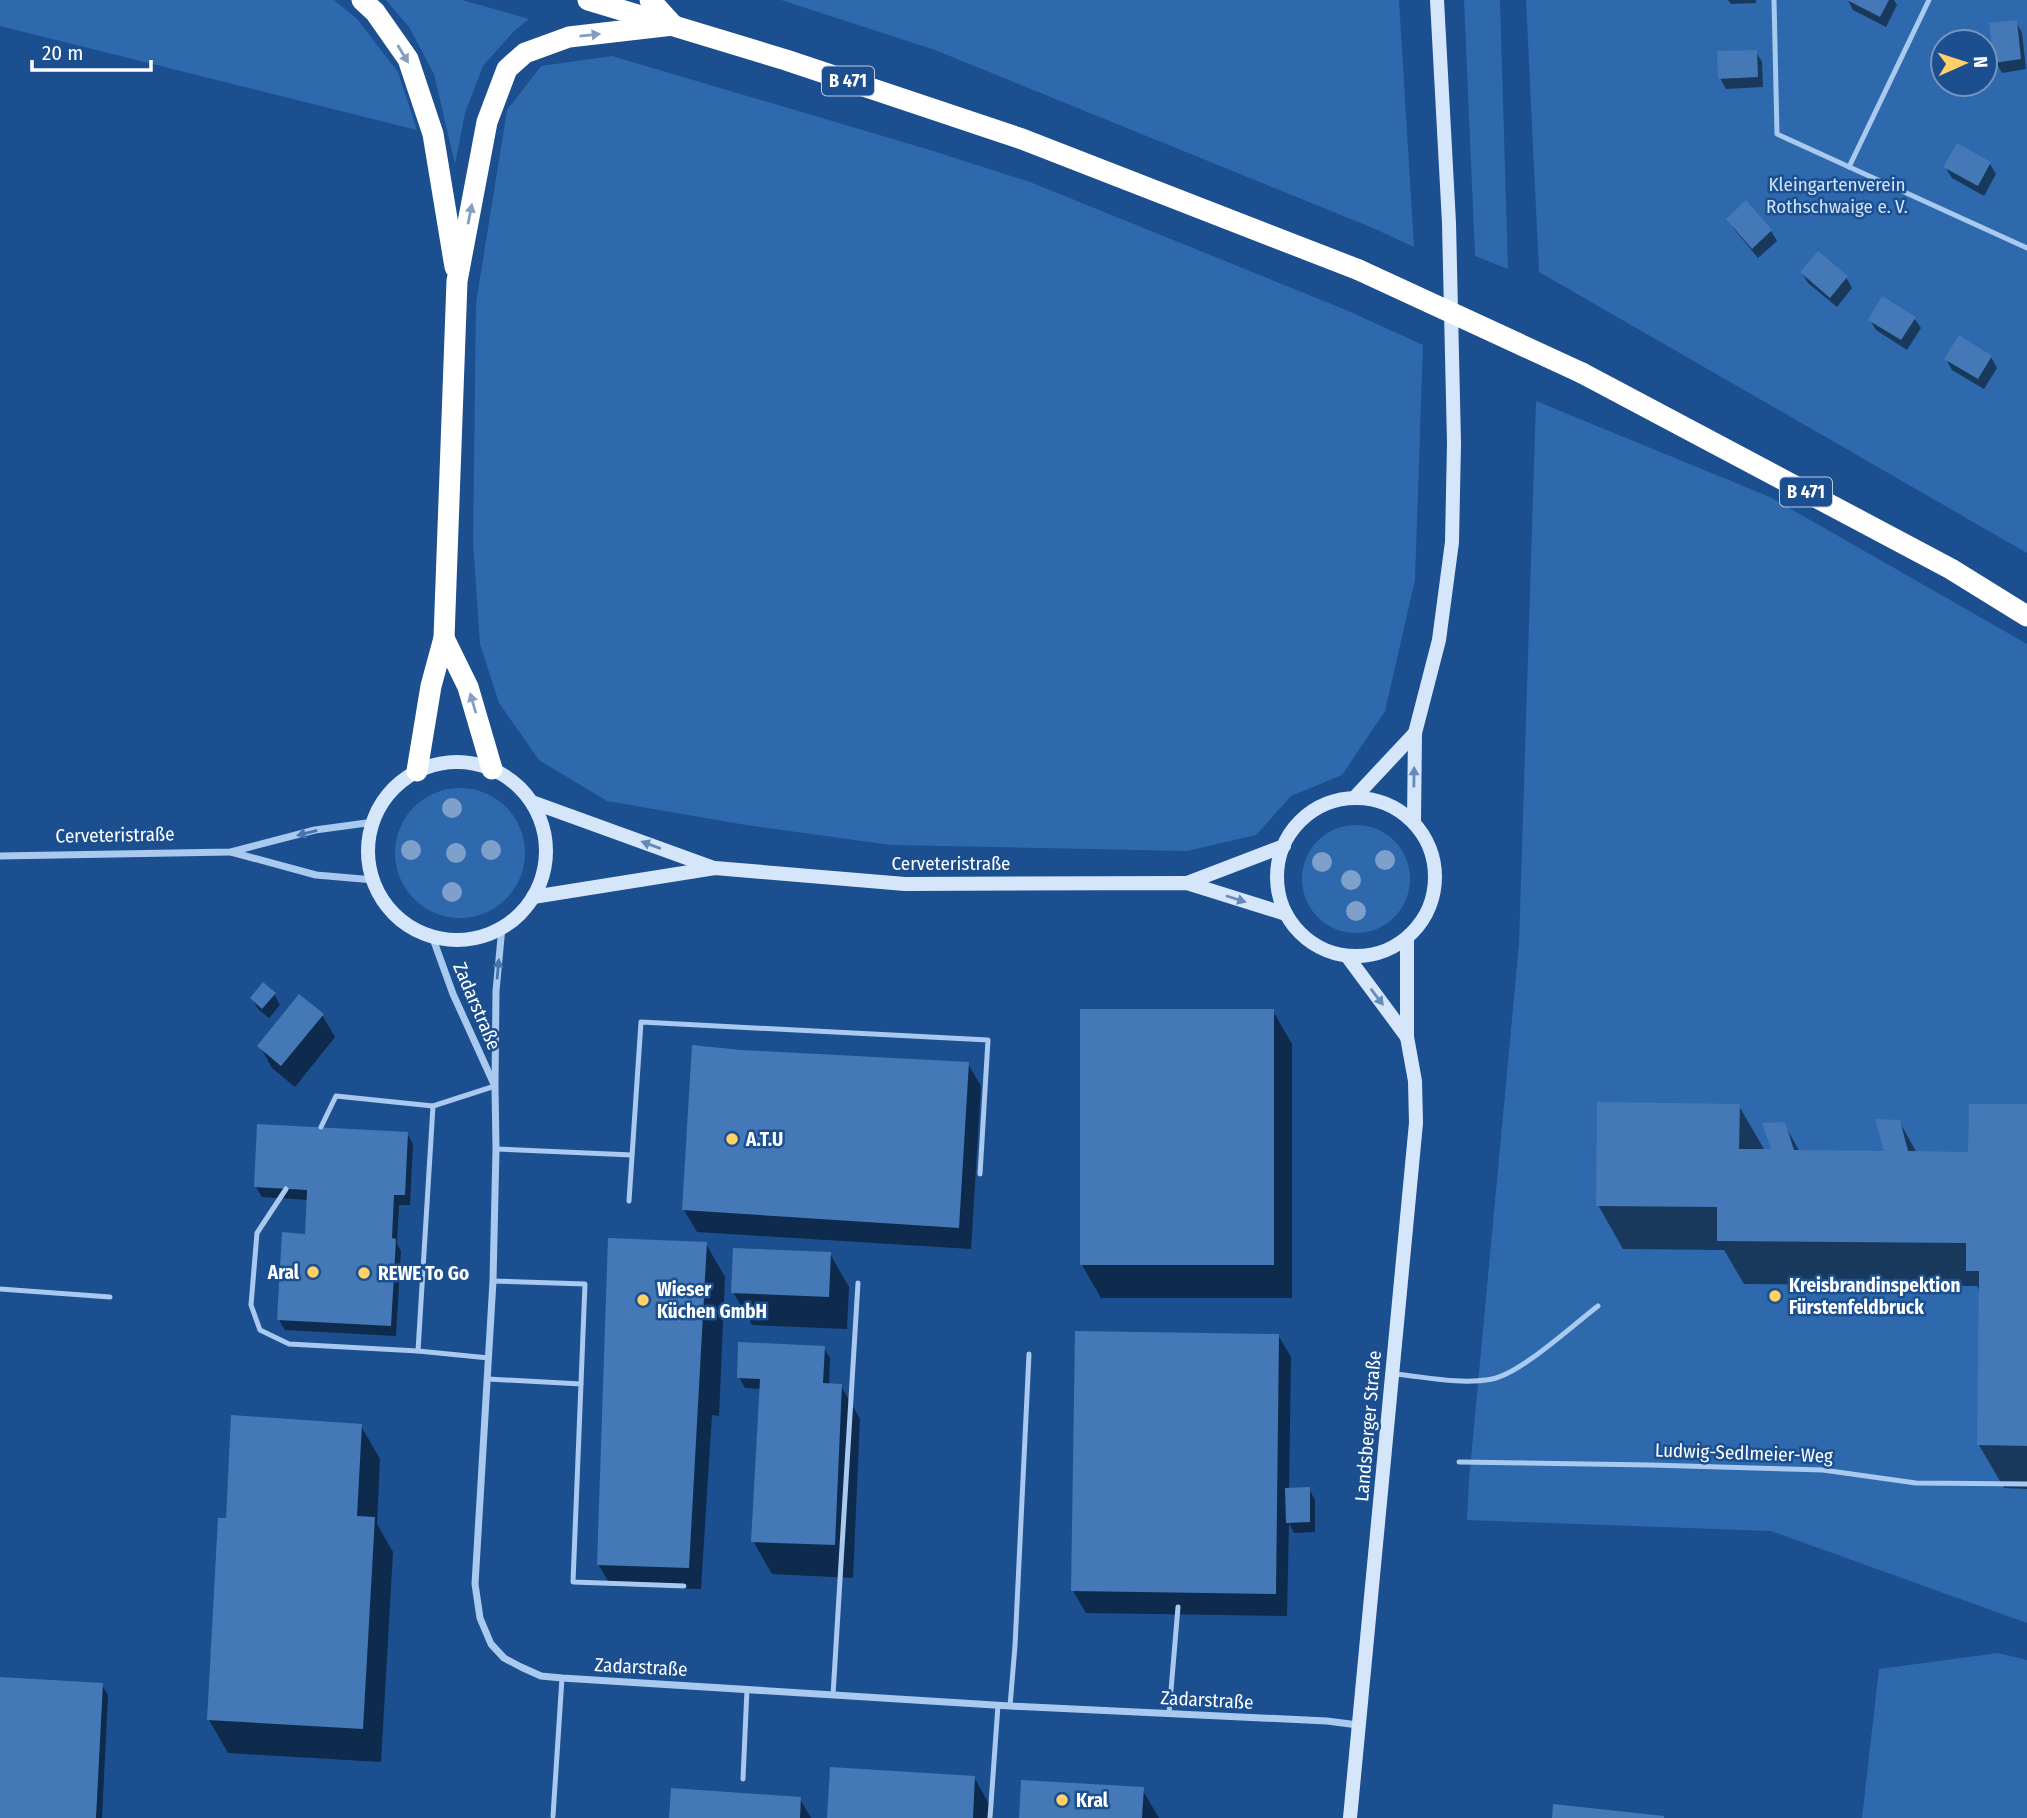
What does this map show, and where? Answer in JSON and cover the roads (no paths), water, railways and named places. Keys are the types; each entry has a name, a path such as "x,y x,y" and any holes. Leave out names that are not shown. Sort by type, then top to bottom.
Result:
{"highway":[{"path":"362,0 375,12 408,59 433,134 457,281"},
{"name":"B 471","path":"588,0 786,60 1022,139 1359,270 1582,373 1951,569 2027,616"},
{"path":"650,0 673,26"},
{"path":"417,771 431,686 444,638 457,281 487,122 507,69 525,53 569,37 673,26"},
{"path":"444,638 468,687 492,768"}],"street":[{"path":"1413,821 1415,733 1439,640 1452,542 1454,443 1449,223 1437,0"},
{"path":"1356,796 1415,733"},
{"name":"Cerveteristraße","path":"467,762 492,768 515,782 532,802 543,826 547,852 543,876 533,897 519,915 502,927 478,937 454,940 432,936 411,927 393,912 379,894 374,880 369,855 369,836 384,802 400,783 417,771 441,763 467,762"},
{"path":"1356,796 1391,806 1413,821 1427,840 1435,866 1434,893 1424,918 1407,939 1389,950 1368,956 1347,956 1314,945 1300,934 1280,900 1277,880 1279,859 1297,824 1311,811 1328,803 1356,796"},
{"name":"Cerveteristraße","path":"532,802 715,868"},
{"name":"Cerveteristraße","path":"0,856 231,852 315,830 374,822"},
{"name":"Cerveteristraße","path":"1187,883 1284,846"},
{"name":"Cerveteristraße","path":"231,852 316,875 374,880"},
{"name":"Cerveteristraße","path":"533,897 715,868 905,884 1187,883 1286,914"},
{"name":"Zadarstraße","path":"502,927 496,991 493,1281 475,1584 480,1618 491,1644 504,1658 541,1676 562,1678 1010,1706 1327,1721 1359,1725"},
{"name":"Zadarstraße","path":"432,936 453,994 495,1086"},
{"name":"Landsberger Straße","path":"1350,1818 1416,1123 1415,1081 1407,1037 1407,939"},
{"name":"Landsberger Straße","path":"1347,956 1407,1037"}],"lane":[{"path":"1774,0 1777,134 2027,248"},
{"path":"1849,167 1929,0"},
{"path":"629,1201 640,1022 988,1040 980,1174"},
{"path":"321,1127 336,1096 433,1106 495,1086"},
{"path":"418,1351 433,1106"},
{"path":"496,1149 632,1155"},
{"path":"286,1189 257,1233 251,1305 260,1330 289,1344 489,1358"},
{"path":"493,1281 585,1284 573,1582 684,1586"},
{"path":"832,1695 858,1283"},
{"path":"0,1289 110,1297"},
{"path":"1392,1373 1466,1381 1493,1379 1519,1367 1598,1306"},
{"path":"1010,1706 1029,1354"},
{"path":"488,1380 581,1384"},
{"name":"Ludwig-Sedlmeier-Weg","path":"1459,1462 1823,1470 1916,1483 2027,1484"},
{"path":"1169,1714 1178,1607"},
{"path":"553,1816 562,1678"},
{"path":"743,1779 747,1689"},
{"path":"990,1818 998,1705"}],"place":[{"name":"A.T.U","path":"732,1139"},
{"name":"Aral","path":"313,1272"},
{"name":"REWE To Go","path":"364,1273"},
{"name":"Kreisbrandinspektion Fürstenfeldbruck","path":"1775,1296"},
{"name":"Wieser Küchen GmbH","path":"643,1300"},
{"name":"Kral","path":"1062,1800"}],"park label":[{"name":"Kleingartenverein Rothschwaige e. V.","path":"1837,195"}]}
